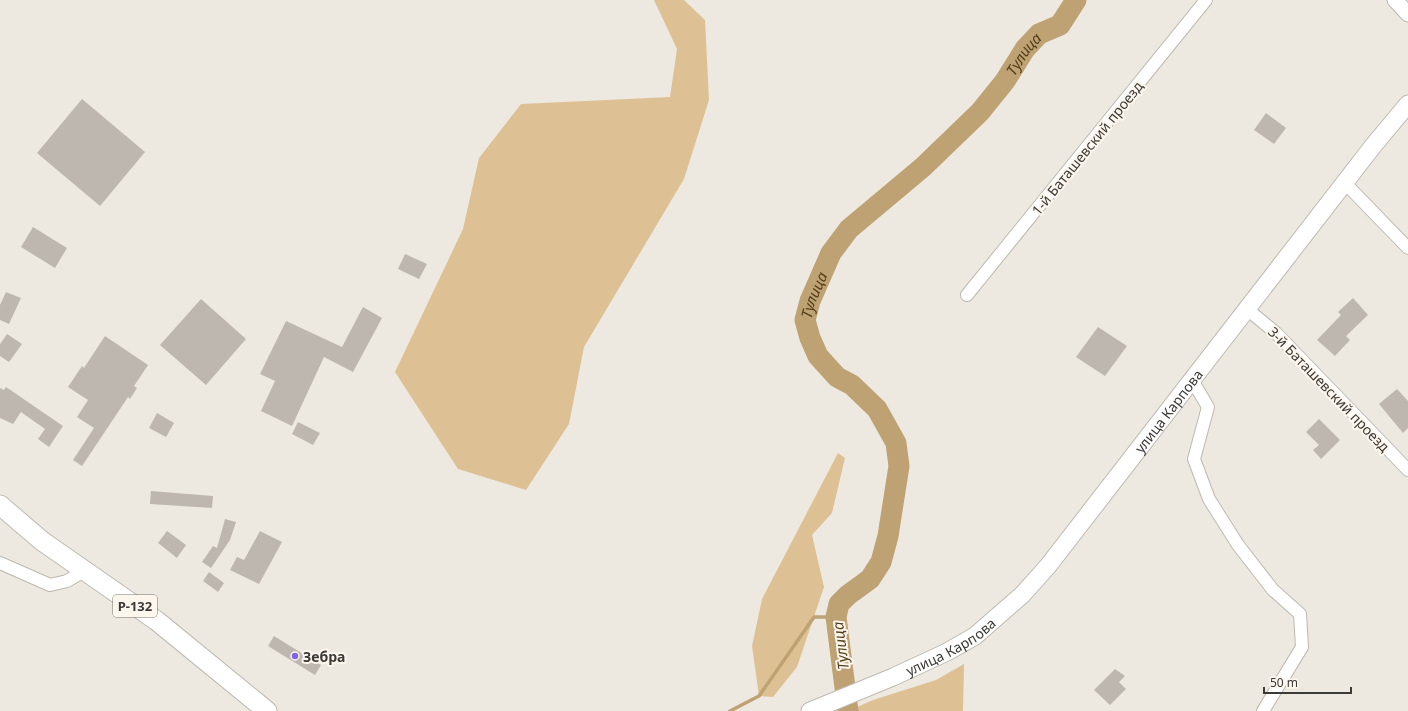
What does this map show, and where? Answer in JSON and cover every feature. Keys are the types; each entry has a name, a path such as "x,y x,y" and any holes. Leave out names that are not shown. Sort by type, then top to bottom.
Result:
{"main road":[{"name":"улица Карпова","path":"810,711 892,678 947,652 975,636 1022,595 1048,566 1247,310 1344,182 1408,104"},
{"name":"Р-132","path":"0,505 42,541 157,621 267,711"}],"street":[{"name":"1-й Баташевский проезд","path":"967,295 1206,0"},
{"path":"1395,0 1408,14"},
{"path":"1344,182 1408,248"},
{"name":"3-й Баташевский проезд","path":"1247,310 1276,333 1408,470"},
{"path":"1192,380 1208,407 1194,459 1209,499 1238,545 1273,590 1300,614 1302,646 1263,711"},
{"path":"0,563 50,585 67,580 84,571"}],"shaded area":[{"path":"654,0 684,0 705,20 709,100 684,179 584,347 569,424 526,490 458,469 395,372 463,229 479,158 521,104 670,97 677,49"},
{"path":"838,453 845,458 832,513 812,535 824,587 797,667 773,697 759,696 752,646 762,599"},
{"path":"964,664 963,711 848,711 873,700 936,680"}],"building":[{"path":"82,99 145,152 100,206 37,153"},
{"path":"1266,113 1286,128 1274,144 1254,130"},
{"path":"33,227 67,248 55,268 21,247"},
{"path":"405,254 427,264 419,279 398,269"},
{"path":"6,292 21,298 9,324 0,320 0,305"},
{"path":"1353,298 1368,315 1346,336 1350,340 1335,356 1317,340 1341,315 1338,312"},
{"path":"201,299 246,339 206,385 160,345"},
{"path":"363,307 382,318 353,372 324,357 292,426 261,411 275,381 260,374 286,321 342,347"},
{"path":"1098,327 1127,346 1105,376 1076,357"},
{"path":"7,334 22,344 9,362 0,356 0,344"},
{"path":"105,336 148,365 134,386 137,388 130,399 128,397 82,466 73,460 94,428 77,417 88,400 68,387 82,366 84,368"},
{"path":"6,387 63,426 49,447 38,439 45,429 21,412 13,424 0,418 0,388 4,390"},
{"path":"1397,389 1408,401 1408,428 1403,433 1379,404"},
{"path":"157,413 174,423 166,437 149,428"},
{"path":"1319,419 1340,440 1321,459 1313,450 1319,445 1306,432"},
{"path":"298,422 320,433 313,445 292,434"},
{"path":"151,491 213,496 212,508 150,504"},
{"path":"225,519 236,522 230,540 211,568 202,562 213,546 217,548"},
{"path":"167,531 186,545 177,558 158,543"},
{"path":"260,531 282,542 259,584 230,570 237,557 244,560"},
{"path":"209,572 224,583 218,592 203,581"},
{"name":"Зебра","path":"274,636 321,665 315,675 268,646"},
{"path":"1115,669 1125,676 1119,682 1126,689 1110,705 1094,690"}],"waterway":[{"name":"Тулица","path":"848,711 836,617 839,604 848,595 870,579 881,562 888,536 899,466 896,443 877,409 852,385 837,377 818,356 810,338 805,320 810,301 831,253 849,229 923,167 980,112 1005,81 1025,49 1039,34 1060,25 1076,0"},
{"path":"730,711 759,696 814,617 836,617"}],"place":[{"name":"Зебра","path":"295,656"}]}
